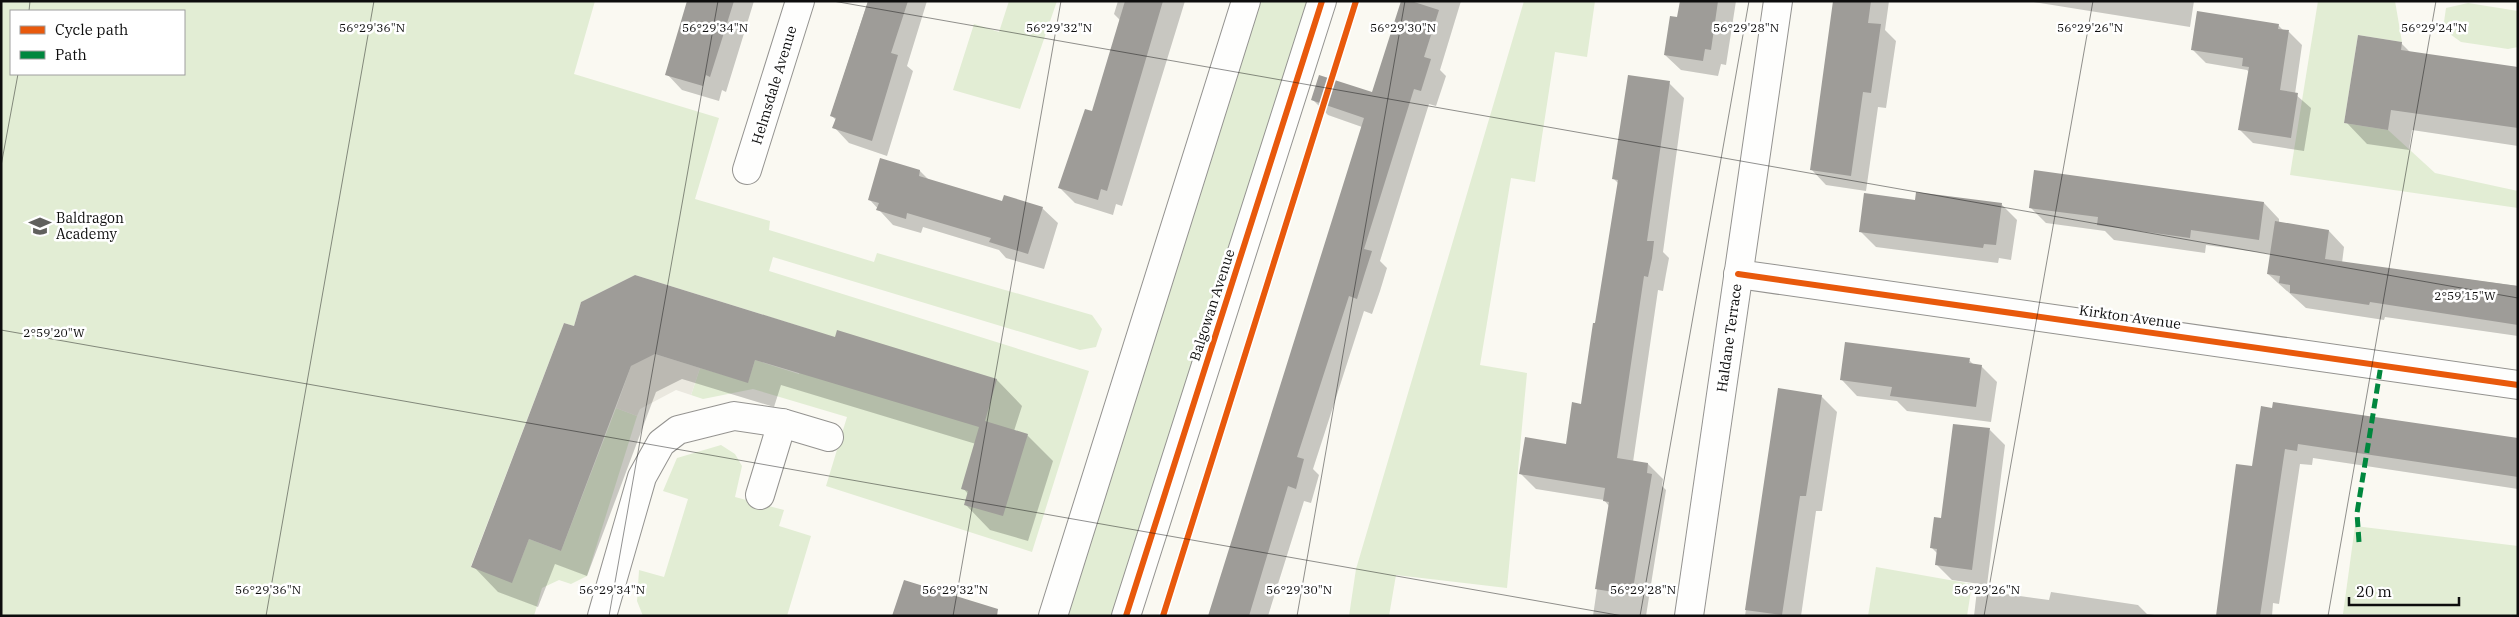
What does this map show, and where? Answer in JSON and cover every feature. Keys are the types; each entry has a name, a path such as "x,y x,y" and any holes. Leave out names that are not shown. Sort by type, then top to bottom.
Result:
{"street":[{"name":"Helmsdale Avenue","path":"747,170 800,1"},
{"path":"1052,616 1246,1"},
{"name":"Balgowan Avenue","path":"1126,616 1322,1"},
{"name":"Haldane Terrace","path":"1689,616 1778,1"},
{"name":"Kirkton Avenue","path":"1738,274 2518,385"},
{"path":"602,616 642,477 661,443 678,430 734,416 782,423 830,437"},
{"path":"760,495 782,423"}],"green space":[{"path":"1,1 595,1 574,74 719,118 695,199 770,221 769,230 874,262 877,253 1092,315 1102,329 1096,347 1080,350 773,257 769,271 1089,371 1032,552 826,486 847,417 753,389 703,399 691,395 700,368 748,382 755,360 799,374 812,330 635,275 581,302 574,326 564,323 471,566 512,582 529,539 561,551 616,408 637,416 587,576 571,584 559,580 542,588 534,616 1,616"},
{"path":"1009,1 1057,1 1020,109 953,90 974,24 999,32"},
{"path":"1259,1 1311,1 1117,616 1066,616"},
{"path":"1524,1 1595,1 1587,57 1555,52 1535,182 1511,178 1480,365 1527,373 1507,588 1396,575 1389,616 1349,616 1356,569"},
{"path":"2318,1 2395,1 2402,42 2358,35 2344,123 2388,130 2435,173 2518,191 2518,208 2290,175"},
{"path":"2468,3 2518,11 2518,47 2508,49 2461,42 2443,29 2446,8"},
{"path":"721,445 735,454 742,466 735,497 784,510 779,526 811,536 787,616 643,616 637,601 639,570 664,577 688,499 663,491 677,458"},
{"path":"2355,526 2518,546 2518,616 2343,614"},
{"path":"1876,567 1972,584 1967,616 1868,616"}],"shaded area":[{"path":"655,354 700,368 691,395 676,390 640,409 637,416 616,408 631,366"}],"building":[{"path":"687,1 734,1 710,77 706,75 703,86 665,75"},
{"path":"868,1 908,1 891,53 898,55 872,141 832,128 836,118 830,116"},
{"path":"1125,1 1163,1 1107,191 1101,189 1098,200 1058,188 1085,109 1092,111"},
{"path":"1401,1 1411,1 1439,10 1424,57 1431,59 1421,91 1414,89 1364,249 1372,251 1357,299 1349,296 1297,457 1304,459 1296,489 1288,486 1249,616 1208,616 1364,118 1311,100 1319,75 1372,92"},
{"path":"1680,1 1718,1 1711,50 1705,49 1703,61 1664,55 1670,16 1677,17"},
{"path":"1833,1 1871,1 1868,23 1881,24 1871,93 1863,92 1851,176 1810,170"},
{"path":"2197,11 2279,24 2278,29 2289,30 2280,90 2298,93 2291,138 2238,130 2249,67 2242,66 2243,58 2191,50"},
{"path":"2358,35 2402,42 2401,50 2518,67 2518,128 2391,110 2388,130 2344,123"},
{"path":"1628,75 1670,81 1647,241 1654,241 1652,258 1648,277 1644,276 1617,458 1648,463 1647,473 1652,474 1632,595 1595,589 1609,502 1603,501 1605,488 1519,474 1525,437 1566,444 1572,402 1581,404 1618,180 1612,179"},
{"path":"880,158 920,170 919,176 1002,201 1004,195 1043,207 1028,254 989,242 991,238 907,213 906,219 876,210 879,203 868,200"},
{"path":"2034,170 2264,202 2259,240 2191,230 2190,238 2097,225 2098,217 2029,208"},
{"path":"1916,192 2002,203 1996,245 1984,244 1983,248 1859,232 1864,193 1915,200"},
{"path":"2275,221 2329,230 2325,259 2518,286 2518,325 2370,302 2369,305 2290,293 2290,285 2279,283 2280,276 2267,274"},
{"path":"635,275 835,337 837,330 997,379 985,421 1028,434 1003,516 964,505 968,491 961,489 979,427 755,360 748,383 655,354 631,366 561,551 529,539 512,583 471,567 564,323 574,326 581,302"},
{"path":"1845,342 1970,358 1969,363 1982,365 1976,407 1890,396 1892,387 1840,380"},
{"path":"1778,388 1822,395 1806,496 1800,496 1782,615 1745,610"},
{"path":"2273,402 2518,438 2518,477 2298,444 2297,451 2285,449 2260,616 2216,616 2236,464 2252,466 2261,406 2272,408"},
{"path":"1953,424 1990,428 1972,570 1935,565 1937,549 1930,548 1934,517 1941,518"},
{"path":"904,580 998,609 997,616 892,616"}],"marked path":[{"path":"2359,542 2357,513 2381,365"}],"cycle path":[{"path":"1126,616 1322,1"},
{"path":"1163,616 1356,1"},
{"path":"1738,274 2518,385"}],"place":[{"name":"Baldragon Academy","path":"40,226"}]}
